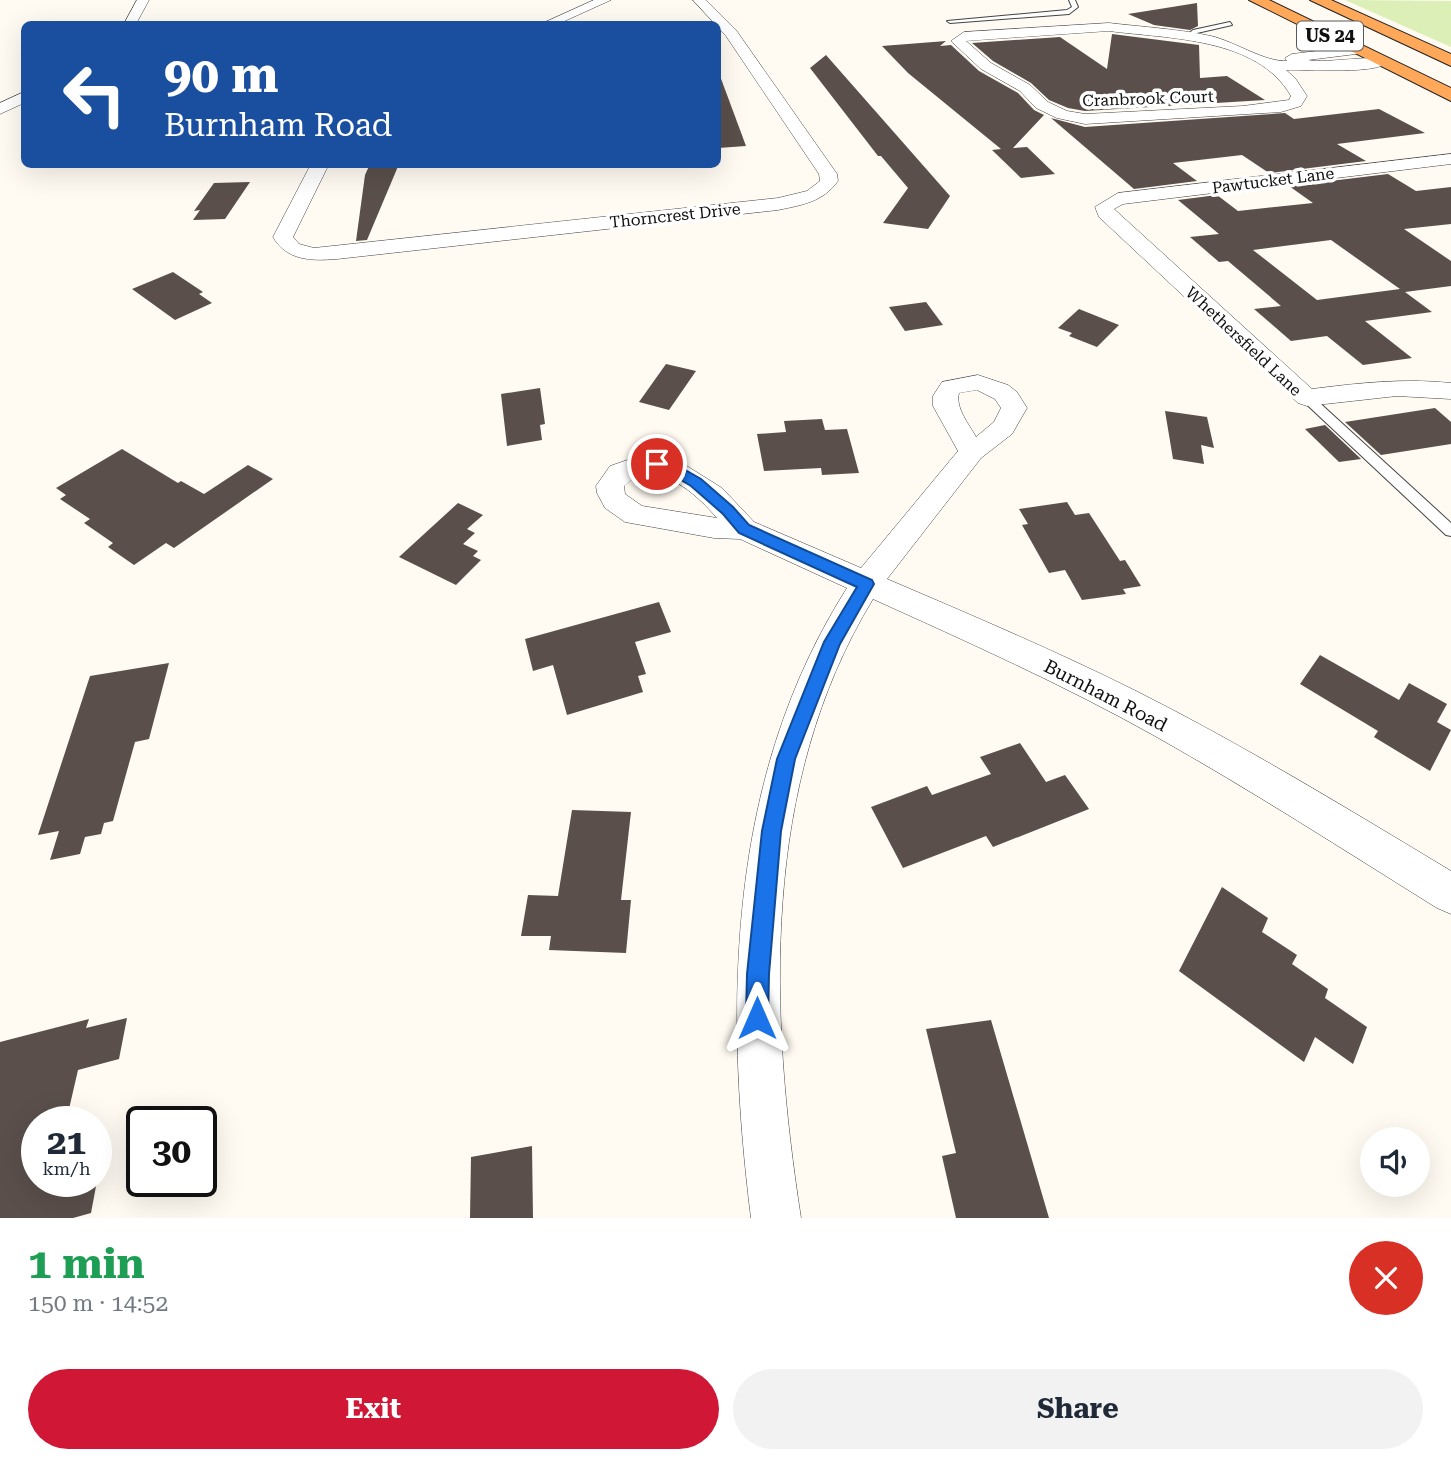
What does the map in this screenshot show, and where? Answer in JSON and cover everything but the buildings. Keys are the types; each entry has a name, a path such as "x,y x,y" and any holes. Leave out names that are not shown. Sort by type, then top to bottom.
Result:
{"highway":[{"name":"US 24","path":"1257,0 1451,95"},
{"name":"US 24","path":"1318,0 1451,61"}],"street":[{"path":"132,21 143,0"},
{"path":"555,21 605,0"},
{"name":"Thorncrest Drive","path":"699,0 720,21"},
{"name":"Thorncrest Drive","path":"318,168 283,237 291,248 320,254 778,204 812,196 825,188 829,181 828,174 732,33 721,22"},
{"name":"Cranbrook Court","path":"1089,26 1189,37 1227,45 1269,64 1297,90 1299,96 1295,103 1243,111 1085,119 1063,115 1042,105 1026,88 986,66 958,41 964,36 1089,26"},
{"name":"Cranbrook Court","path":"1298,62 1297,55 1359,50"},
{"name":"Cranbrook Court","path":"1269,64 1298,62 1317,66 1382,62"},
{"path":"0,109 21,98"},
{"name":"Pawtucket Lane","path":"1106,213 1104,207 1118,199 1451,159"},
{"name":"Whethersfield Lane","path":"1106,213 1307,398 1376,388 1418,387 1451,391"},
{"path":"776,1218 759,1065 756,995 771,831 786,759 832,642 866,584 972,452"},
{"name":"Burnham Road","path":"744,529 1040,661 1136,709 1298,799 1451,894"}],"lane":[{"path":"950,21 1069,12 1075,7 1072,0"},
{"path":"1042,7 1052,14"},
{"path":"1189,37 1195,31 1230,24"},
{"path":"1307,398 1451,531"}],"green space":[{"path":"1345,0 1451,1 1451,47"}],"route":[{"path":"657,464 673,469 696,483 728,510 744,529 866,584 832,642 786,759 771,831 756,995 757,1018"}]}
